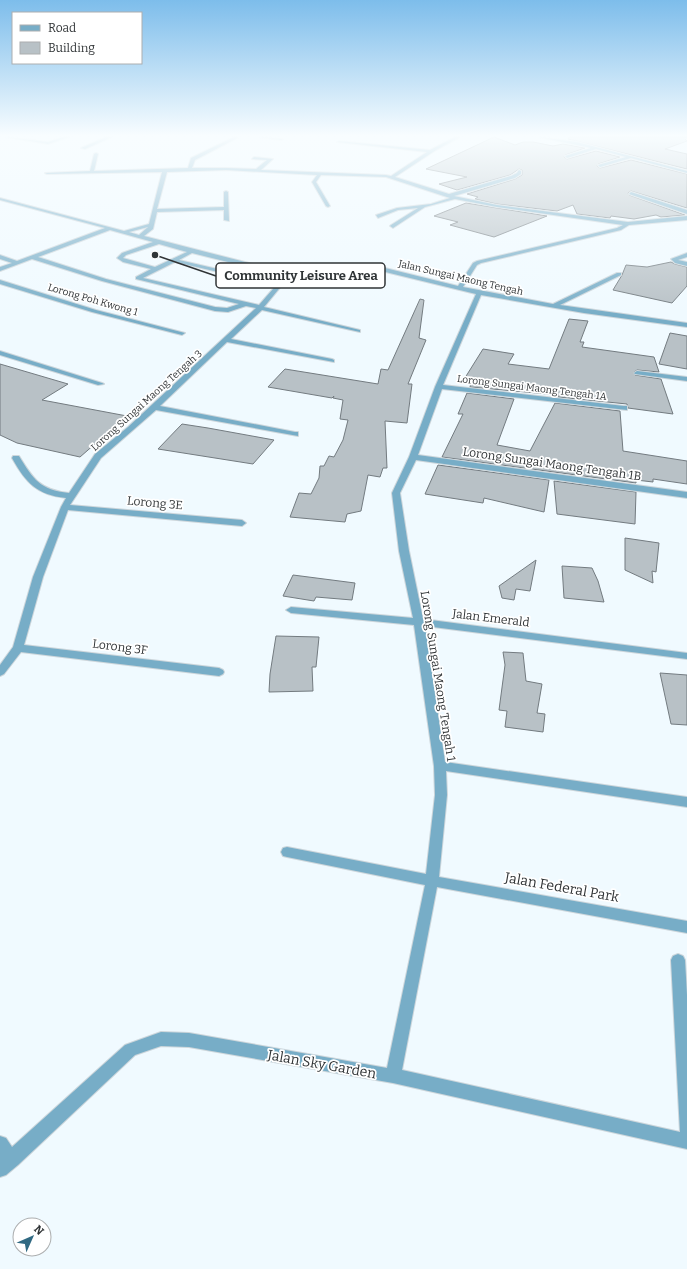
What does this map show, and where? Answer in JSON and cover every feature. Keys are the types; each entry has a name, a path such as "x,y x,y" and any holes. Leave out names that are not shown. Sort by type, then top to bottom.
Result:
{"street":[{"path":"141,236 150,229 159,196"},
{"path":"226,196 225,208 227,220"},
{"path":"322,196 328,206"},
{"path":"640,196 687,212"},
{"path":"393,226 423,207 452,197 490,205 628,224 687,218"},
{"name":"Jalan Sungai Maong Tengah","path":"0,199 141,236 190,252 276,272 290,272 343,265 369,266 460,287 479,293 553,306 687,325"},
{"path":"378,216 397,209 423,207"},
{"path":"155,211 225,208"},
{"path":"124,232 151,224"},
{"path":"460,287 475,264 479,262 619,229 628,224"},
{"path":"0,269 111,228"},
{"path":"156,269 125,261 120,258 124,254 159,242"},
{"path":"123,285 190,252"},
{"path":"687,255 674,259 677,262 687,264"},
{"path":"0,257 18,262"},
{"path":"32,257 123,285 215,309 228,310 245,304"},
{"path":"174,260 261,280"},
{"name":"Lorong Sungai Maong Tengah 3","path":"0,672 18,648 38,577 66,508 98,456 154,407 260,308 290,272"},
{"path":"553,306 619,274"},
{"path":"138,278 358,331"},
{"name":"Lorong Poh Kwong 1","path":"0,282 94,311 182,333"},
{"name":"Lorong Sungai Maong Tengah 1","path":"393,1076 432,880 440,795 440,766 419,622 404,551 396,493 413,457 439,386 479,293"},
{"path":"226,340 332,362"},
{"path":"0,353 100,384"},
{"path":"637,373 687,379"},
{"name":"Lorong Sungai Maong Tengah 1A","path":"439,386 624,408"},
{"path":"154,407 295,434"},
{"name":"Lorong Sungai Maong Tengah 1B","path":"413,457 687,494"},
{"path":"16,458 23,473 36,488 54,495 72,496"},
{"name":"Lorong 3E","path":"66,508 242,523"},
{"name":"Jalan Emerald","path":"291,610 419,622 687,656"},
{"name":"Lorong 3F","path":"18,648 219,672"},
{"path":"440,766 687,802"},
{"name":"Jalan Federal Park","path":"287,852 390,873 687,927"},
{"path":"678,960 687,1129"},
{"name":"Jalan Sky Garden","path":"6,1164 130,1050 161,1039 189,1040 393,1076 687,1141"},
{"path":"0,1144 6,1164"}],"building":[{"path":"475,196 632,196 685,215 661,217 656,215 634,219 611,216 610,218 577,214 573,205 557,211 497,204 475,199 478,197"},
{"path":"648,196 687,196 687,208"},
{"path":"466,203 547,216 494,237 450,225 458,222 434,216"},
{"path":"671,262 687,267 687,286 672,303 613,290 626,265 647,267"},
{"path":"420,299 424,300 419,338 426,340 408,384 412,384 407,423 385,421 387,468 383,468 380,477 368,475 361,511 347,514 345,522 290,517 299,493 311,494 319,478 320,466 324,466 329,456 334,457 343,440 348,420 340,419 343,400 333,398 334,396 332,398 268,387 285,369 378,384 381,369 388,370"},
{"path":"569,319 588,321 580,342 584,342 582,347 654,357 659,372 637,370 633,373 635,375 661,379 673,414 628,408 627,404 558,397 559,395 470,387 471,383 463,381 483,349 514,354 508,364 549,369"},
{"path":"670,333 687,336 687,369 659,364"},
{"path":"0,364 68,384 42,400 127,416 80,457 17,443 0,435"},
{"path":"467,393 514,399 497,445 530,451 555,403 620,411 623,451 687,461 687,484 653,479 653,482 636,480 636,483 442,457 463,414 458,414"},
{"path":"182,424 274,440 253,464 158,449"},
{"path":"438,465 549,480 544,512 484,498 483,503 425,494"},
{"path":"554,481 636,492 635,524 557,514"},
{"path":"625,538 659,543 656,572 652,571 653,583 625,570"},
{"path":"536,560 530,591 516,589 514,600 502,598 499,586"},
{"path":"562,566 592,568 598,581 604,602 564,598"},
{"path":"293,575 355,583 352,600 316,597 314,601 283,596"},
{"path":"276,636 319,637 316,667 312,667 313,691 269,692 270,674"},
{"path":"503,652 523,653 526,681 542,684 537,713 545,714 543,732 505,727 507,711 499,710 505,665"},
{"path":"660,673 687,675 687,725 671,724"}],"place":[{"name":"Community Leisure Area","path":"155,255"}]}
